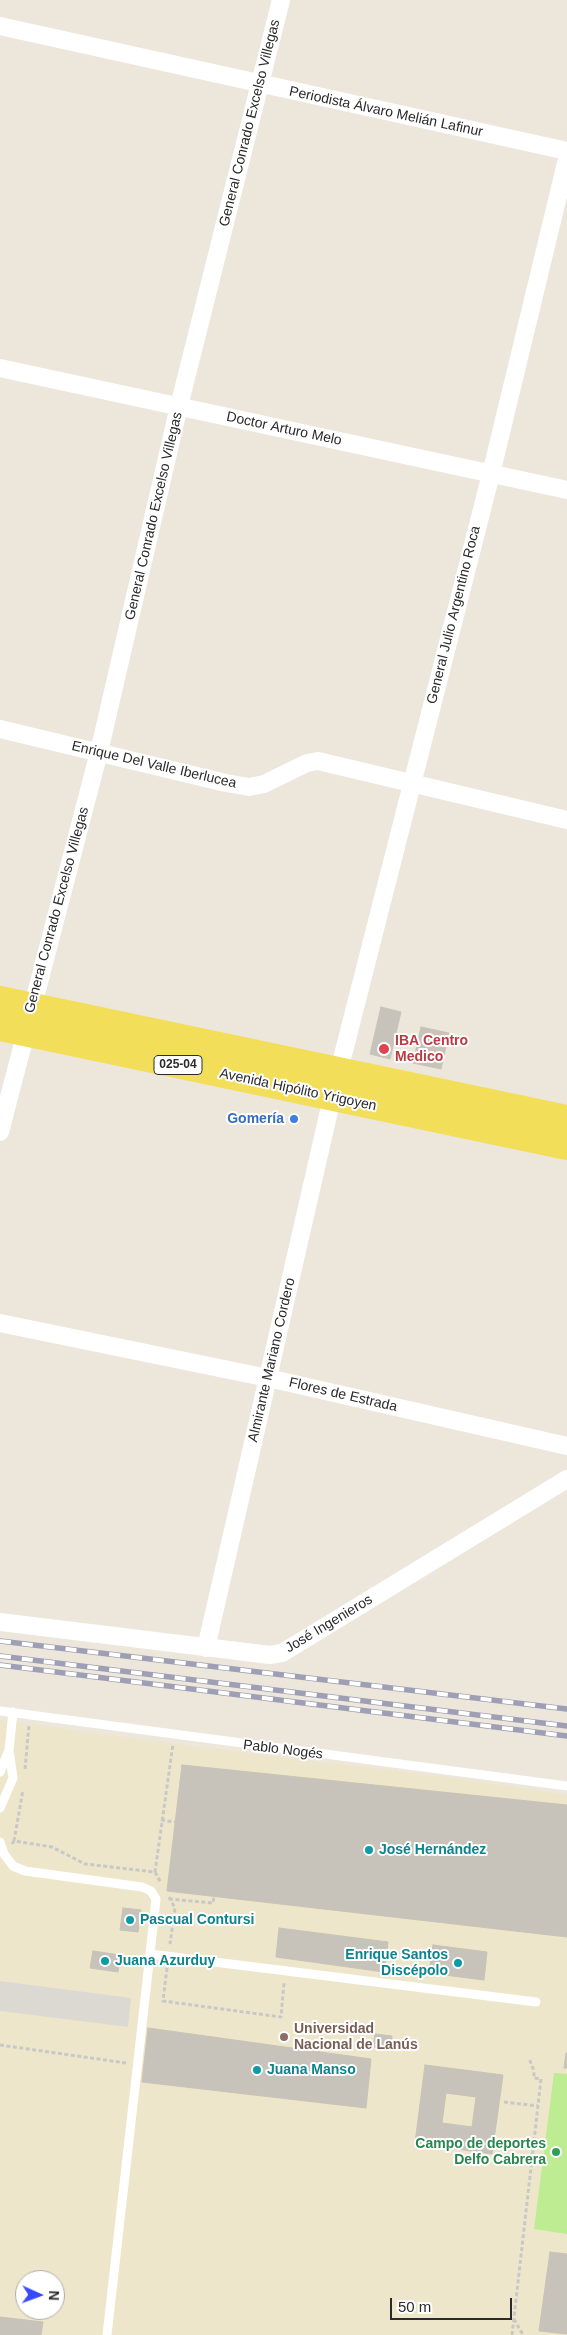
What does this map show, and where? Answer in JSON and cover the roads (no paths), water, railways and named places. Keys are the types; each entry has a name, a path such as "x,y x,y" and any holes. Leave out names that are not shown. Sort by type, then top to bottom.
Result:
{"main road":[{"name":"Avenida Hipólito Yrigoyen","path":"0,1000 19,1022 332,1098 567,1146"},
{"name":"Avenida Hipólito Yrigoyen","path":"19,1022 339,1071 567,1119"}],"street":[{"name":"General Conrado Excelso Villegas","path":"0,1132 19,1022 99,752 179,406 281,0"},
{"name":"Periodista Álvaro Melián Lafinur","path":"0,26 260,85 567,151"},
{"name":"General Julio Argentino Roca","path":"339,1071 491,474 567,159"},
{"name":"Doctor Arturo Melo","path":"0,368 567,490"},
{"name":"Enrique Del Valle Iberlucea","path":"0,729 248,787 264,784 307,763 318,761 567,820"},
{"name":"Almirante Mariano Cordero","path":"206,1648 339,1071"},
{"name":"Flores de Estrada","path":"0,1323 268,1378 567,1446"},
{"name":"José Ingenieros","path":"0,1622 206,1648 270,1655 282,1653 567,1479"}],"lane":[{"name":"Pablo Nogés","path":"0,1711 567,1786"},
{"path":"0,1772 13,1712"},
{"path":"0,1808 13,1778 4,1750"},
{"path":"0,1842 4,1854 13,1866 25,1872 142,1887 151,1891 156,1899 107,2335"},
{"path":"150,1954 536,2002"}],"railway":[{"path":"0,1641 567,1709"},
{"path":"0,1656 567,1726"},
{"path":"0,1665 567,1736"}],"place":[{"name":"IBA Centro Medico","path":"384,1049"},
{"name":"Gomería","path":"294,1119"},
{"name":"José Hernández","path":"369,1850"},
{"name":"Pascual Contursi","path":"130,1920"},
{"name":"Juana Azurduy","path":"105,1961"},
{"name":"Enrique Santos Discépolo","path":"458,1963"},
{"name":"Universidad Nacional de Lanús","path":"284,2037"},
{"name":"Juana Manso","path":"257,2070"},
{"name":"Campo de deportes Delfo Cabrera","path":"556,2152"}]}
